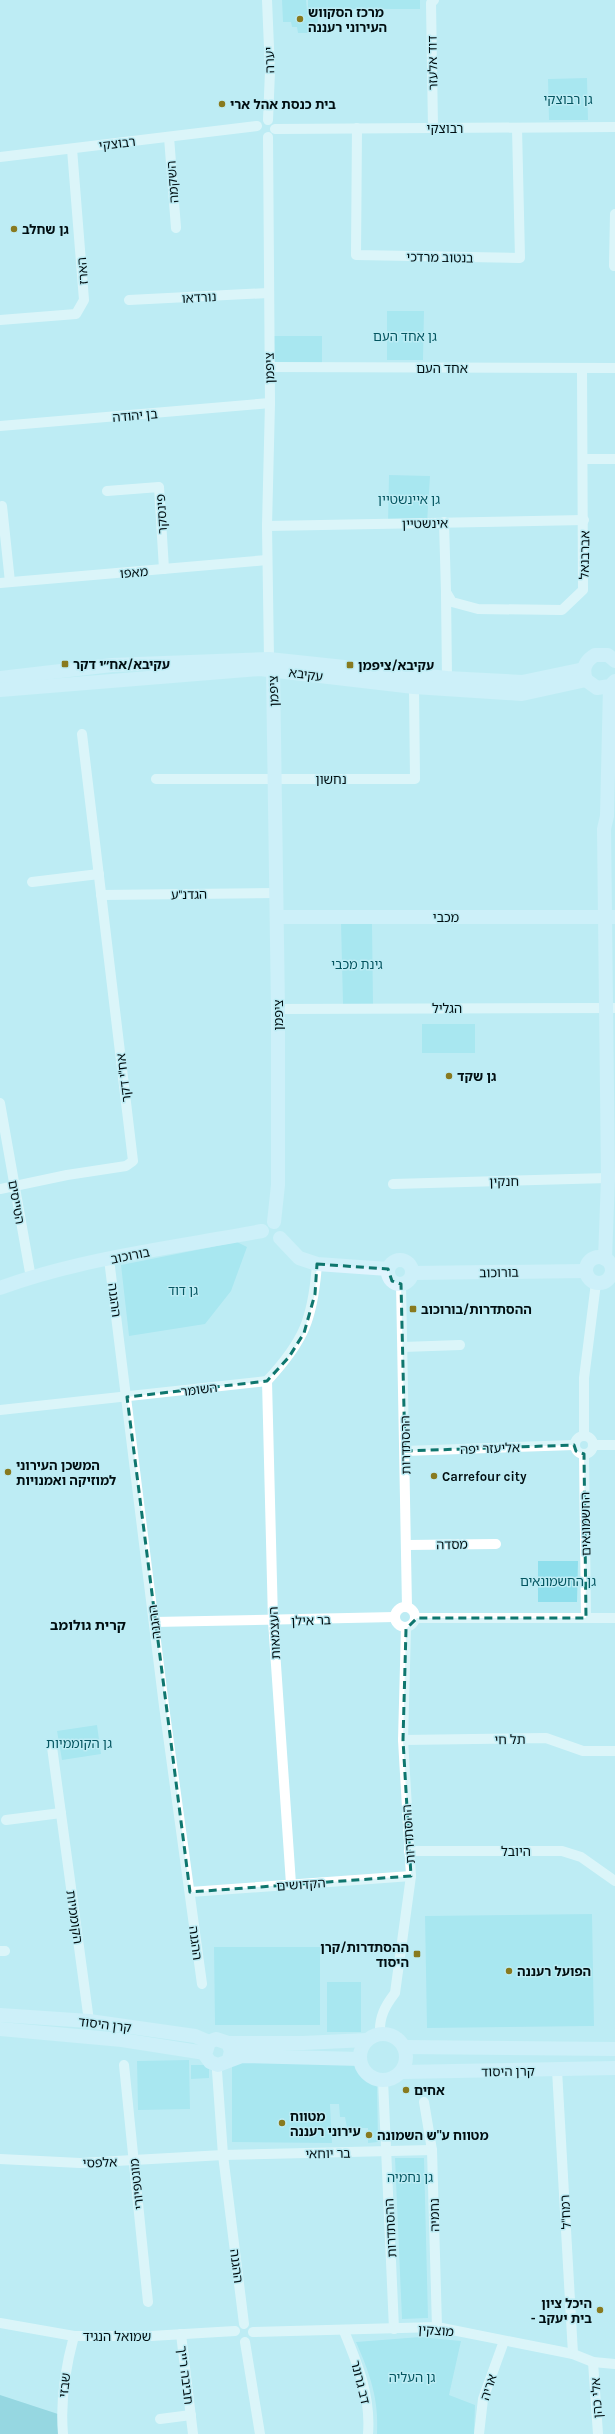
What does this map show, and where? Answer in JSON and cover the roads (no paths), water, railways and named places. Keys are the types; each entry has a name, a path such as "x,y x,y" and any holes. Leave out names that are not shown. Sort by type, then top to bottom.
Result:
{"street":[{"name":"יערה","path":"267,0 270,71 268,120"},
{"name":"דוד אלעזר","path":"433,128 431,3 434,0"},
{"path":"268,120 275,129 273,134 268,137 261,136 257,126 260,122 268,120"},
{"name":"רבוצקי","path":"0,158 257,126"},
{"name":"רבוצקי","path":"275,129 615,127"},
{"name":"בנטוב מרדכי","path":"357,128 356,255 520,258 517,128"},
{"name":"השקמה","path":"169,137 176,228"},
{"name":"ציפמן","path":"268,137 270,404 266,526 275,778 278,1009 278,1185 274,1222"},
{"name":"הארז","path":"0,320 76,314 84,300 72,149"},
{"path":"614,266 615,214"},
{"name":"נורדאו","path":"129,300 268,293"},
{"name":"אחד העם","path":"269,367 615,368"},
{"name":"אברבנאל","path":"446,592 452,602 478,609 562,610 583,590 584,520 582,368"},
{"name":"בן יהודה","path":"0,426 270,404"},
{"path":"583,459 615,459"},
{"name":"פינסקר","path":"107,490 159,487 164,569"},
{"path":"2,506 5,583"},
{"name":"אינשטיין","path":"266,526 584,520"},
{"path":"444,522 447,678"},
{"name":"מאפו","path":"5,583 267,560"},
{"path":"610,1266 592,1259 586,1271 589,1279 596,1283 605,1282 610,1266 612,1178 610,917 604,829 611,814 614,682 597,688 585,674 586,663 595,655 608,655 614,659"},
{"name":"עקיבא","path":"0,678 112,665 271,665 522,682 585,674"},
{"name":"עקיבא","path":"0,690 271,665 414,687 522,694 585,674"},
{"name":"נחשון","path":"156,779 415,779 414,687"},
{"name":"אח''י דקר","path":"14,1186 67,1175 126,1166 132,1161 82,734"},
{"path":"32,882 99,874"},
{"name":"הגדנ''ע","path":"101,895 276,893"},
{"name":"מכבי","path":"277,918 610,917"},
{"name":"הגליל","path":"278,1009 611,1008"},
{"name":"הטייסים","path":"0,1103 31,1278"},
{"name":"חנקין","path":"393,1184 612,1178"},
{"path":"0,1188 14,1186"},
{"path":"280,1238 276,1241 267,1240 262,1231 266,1224 274,1222 281,1228 280,1238 299,1258 317,1264 388,1269"},
{"name":"בורוכוב","path":"0,1288 31,1278 110,1259 262,1231"},
{"name":"ההגנה","path":"110,1259 128,1397 154,1622 202,1984"},
{"path":"402,1260 409,1263 412,1273 410,1279 401,1284 392,1281 388,1269 392,1262 402,1260"},
{"path":"267,1381 289,1357 304,1333 315,1294 317,1264"},
{"name":"בורוכוב","path":"412,1273 586,1271"},
{"path":"584,1436 584,1378 596,1283"},
{"name":"ההסתדרות","path":"401,1284 407,1607"},
{"path":"403,1347 460,1345"},
{"name":"השומר","path":"0,1410 267,1381"},
{"name":"העצמאות","path":"267,1381 273,1621 291,1884"},
{"path":"584,1436 591,1440 593,1445 589,1452 584,1454 576,1451 574,1445 578,1437 584,1436"},
{"name":"אליעזר יפה","path":"405,1451 574,1445"},
{"path":"593,1445 615,1445"},
{"name":"החשמונאים","path":"584,1454 586,1618"},
{"name":"מסדה","path":"407,1545 496,1544"},
{"path":"407,1607 414,1611 416,1618 413,1624 406,1628 397,1624 395,1617 397,1610 407,1607"},
{"name":"בר אילן","path":"154,1622 273,1621 395,1617"},
{"path":"416,1618 615,1618"},
{"name":"ההסתדרות","path":"374,2037 384,2008 395,1993 411,1876 408,1851 403,1740 406,1628"},
{"name":"תל חי","path":"403,1740 546,1738 583,1751 615,1751"},
{"name":"הקוממיות","path":"52,1747 89,2021"},
{"path":"6,1820 61,1812"},
{"name":"היובל","path":"408,1851 562,1851 582,1857 615,1881"},
{"name":"הקדושים","path":"190,1892 411,1876"},
{"name":"קרן היסוד","path":"0,2014 89,2021 195,2036 207,2048"},
{"name":"קרן היסוד","path":"0,2029 207,2048"},
{"path":"360,2059 242,2056 224,2062 210,2062 207,2048 221,2039 228,2043 303,2043 374,2037 395,2037 404,2047 406,2060 401,2072 396,2077 383,2080 370,2076 362,2066 360,2059 363,2046 374,2037"},
{"path":"224,2062 231,2051 228,2043"},
{"name":"קרן היסוד","path":"404,2047 615,2049"},
{"name":"ההגנה","path":"224,2062 216,2071 223,2155 244,2324"},
{"name":"מונטפיורי","path":"124,2065 148,2302"},
{"name":"קרן היסוד","path":"401,2072 615,2068"},
{"name":"רמח\"ל","path":"556,2070 573,2354"},
{"name":"ההסתדרות","path":"383,2080 394,2329"},
{"name":"נחמיה","path":"424,2102 432,2150 437,2328"},
{"name":"בר יוחאי","path":"223,2155 432,2150"},
{"name":"אלפסי","path":"0,2159 80,2163 223,2155"},
{"name":"שמואל הנגיד","path":"0,2323 74,2336 181,2334 235,2331"},
{"path":"244,2324 250,2326 253,2332 250,2339 245,2342 237,2339 235,2331 239,2325 244,2324"},
{"name":"מוצקין","path":"253,2332 437,2328 573,2354 593,2362 615,2364"},
{"name":"דב גרונר","path":"344,2331 361,2372 367,2396 368,2434"},
{"name":"חביבה רייך","path":"181,2334 193,2434"},
{"name":"שבזי","path":"63,2434 61,2412 64,2375 74,2336"},
{"name":"אריה","path":"479,2434 482,2399 504,2341"},
{"path":"245,2342 260,2434"},
{"name":"אלי כהן","path":"593,2362 598,2434"},
{"name":"חביבה רייך","path":"160,2419 191,2415"}],"place":[{"name":"מרכז הסקווש העירוני רעננה","path":"300,19"},
{"name":"בית כנסת אהל ארי","path":"222,104"},
{"name":"גן שחלב","path":"14,229"},
{"name":"עקיבא/אח״י דקר","path":"65,664"},
{"name":"עקיבא/ציפמן","path":"350,665"},
{"name":"גן שקד","path":"449,1076"},
{"name":"ההסתדרות/בורוכוב","path":"413,1309"},
{"name":"המשכן העירוני למוזיקה ואמנויות","path":"8,1472"},
{"name":"Carrefour city","path":"434,1476"},
{"name":"ההסתדרות/קרן היסוד","path":"417,1954"},
{"name":"הפועל רעננה","path":"509,1971"},
{"name":"אחים","path":"406,2090"},
{"name":"מטווח עירוני רעננה","path":"282,2123"},
{"name":"מטווח ע\"ש השמונה","path":"369,2135"},
{"name":"היכל ציון - בית יעקב","path":"600,2310"}],"district":[{"name":"קרית גולומב","path":"88,1625"}],"park label":[{"name":"גן רבוצקי","path":"568,99"},
{"name":"גן אחד העם","path":"405,336"},
{"name":"גן איינשטיין","path":"409,499"},
{"name":"גינת מכבי","path":"357,964"},
{"name":"גן דוד","path":"183,1290"},
{"name":"גן החשמונאים","path":"558,1581"},
{"name":"גן הקוממיות","path":"79,1743"},
{"name":"גן נחמיה","path":"410,2177"},
{"name":"גן העליה","path":"412,2377"}]}
